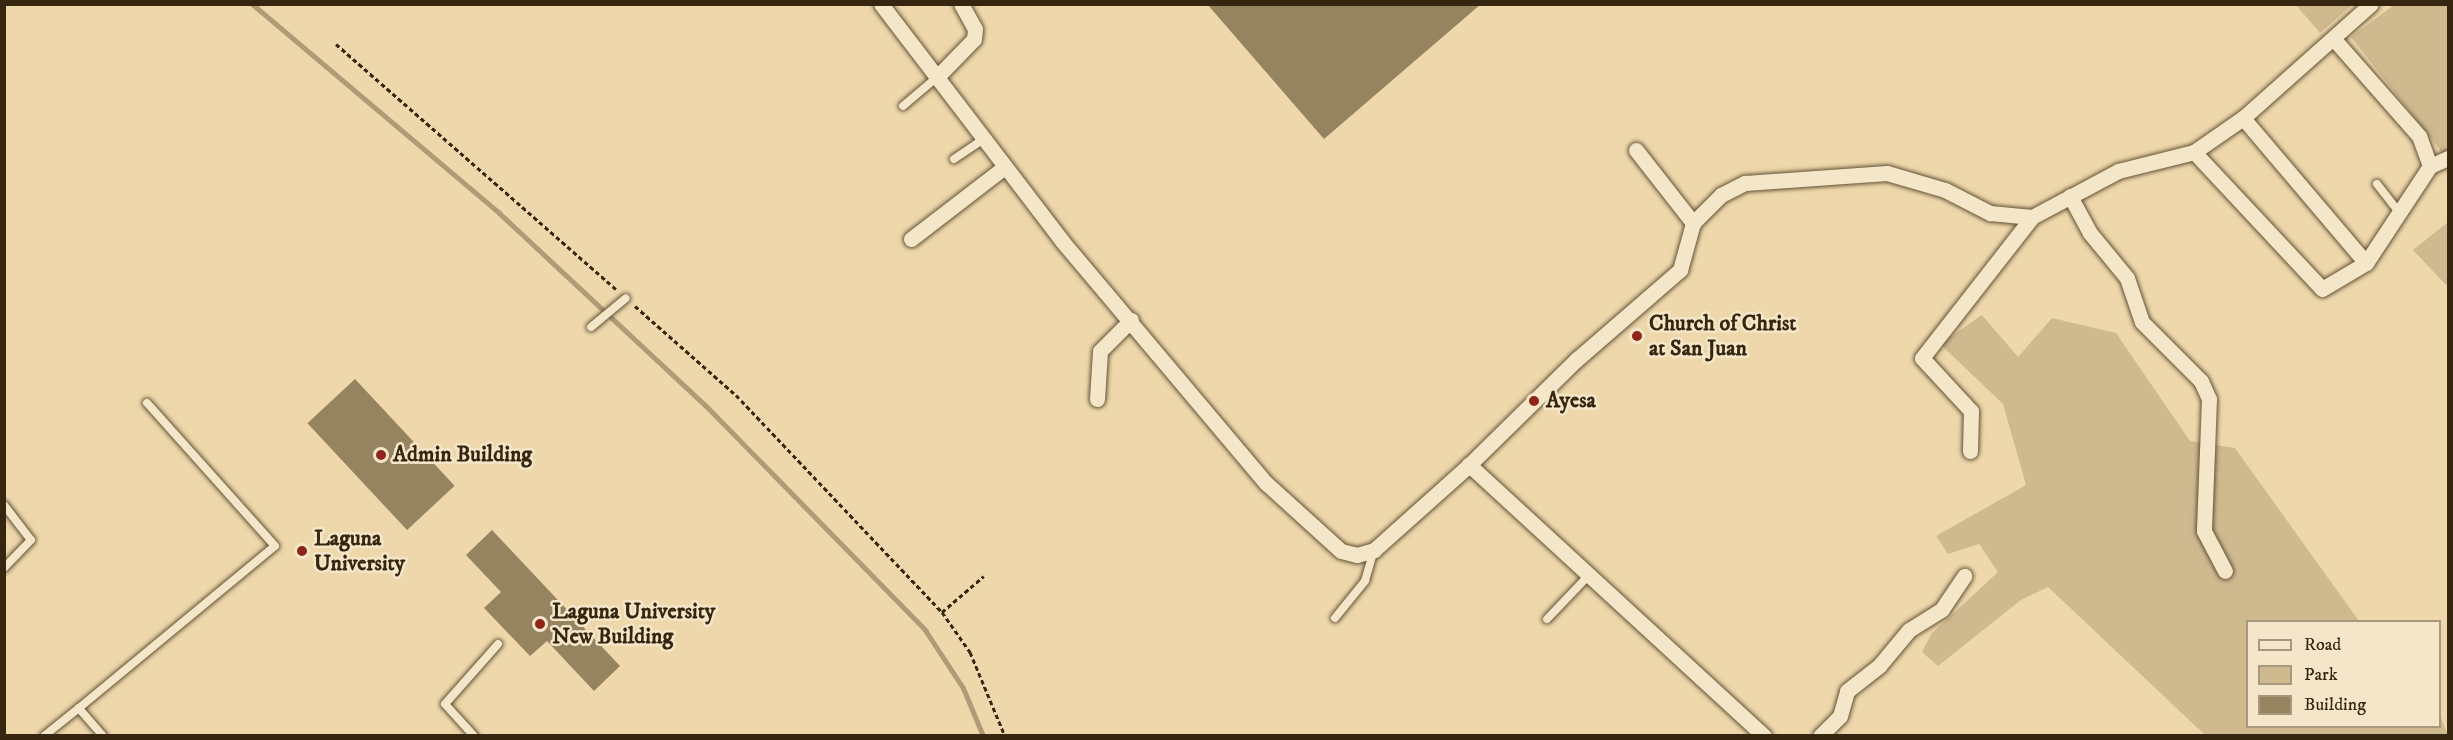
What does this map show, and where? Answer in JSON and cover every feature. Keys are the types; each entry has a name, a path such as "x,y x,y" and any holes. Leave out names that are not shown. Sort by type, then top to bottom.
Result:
{"street":[{"path":"881,4 1002,169 1266,483 1341,551 1358,555 1374,550 1469,465 1576,360 1680,270 1693,223 1721,195 1745,183 1887,172 1945,190 1990,213 2032,217"},
{"path":"936,78 974,39 975,29 961,4"},
{"path":"1970,451 1971,411 1922,358 2032,217 2118,171 2194,152 2243,118 2371,4"},
{"path":"2333,38 2420,136 2430,166"},
{"path":"2243,118 2366,263"},
{"path":"1636,150 1693,223"},
{"path":"2194,152 2322,289 2366,263 2401,214 2430,166 2448,158"},
{"path":"911,239 1002,169"},
{"path":"2070,196 2090,233 2127,278 2142,322 2202,381 2209,399 2204,531 2225,571"},
{"path":"1097,399 1100,351 1131,320"},
{"path":"1469,465 1764,735"},
{"path":"1820,735 1840,716 1847,691 1879,666 1909,630 1942,609 1964,576"}],"lane":[{"path":"903,106 936,78"},
{"path":"954,159 981,141"},
{"path":"2377,184 2401,214"},
{"path":"591,327 626,298"},
{"path":"44,735 275,546 147,403"},
{"path":"4,505 31,540 4,568"},
{"path":"1335,618 1365,581 1374,550"},
{"path":"1547,619 1589,575"},
{"path":"474,735 445,704 498,644"},
{"path":"79,708 104,735"}],"path":[{"path":"336,44 736,395 942,612 970,652 1005,735"},
{"path":"942,612 984,576"}],"green space":[{"path":"2296,5 2352,5 2320,33"},
{"path":"2394,5 2448,5 2448,160 2351,37"},
{"path":"2448,222 2448,287 2413,250"},
{"path":"1982,315 2018,357 2052,318 2116,333 2190,441 2235,448 2358,620 2246,620 2246,728 2441,728 2441,718 2448,735 2205,735 2048,587 2021,600 1938,666 1922,652 1932,633 1998,572 1979,544 1948,554 1936,536 2026,485 2003,404 1940,344"}],"building":[{"path":"1207,4 1481,4 1324,139"},
{"name":"Admin Building","path":"355,379 455,486 407,530 307,423"},
{"name":"Laguna University New Building","path":"492,530 620,666 594,691 547,641 530,656 484,608 501,592 466,555"}],"waterway":[{"path":"252,4 499,213 705,405 925,630 963,688 983,736"}],"place":[{"name":"Church of Christ at San Juan","path":"1637,336"},
{"name":"Ayesa","path":"1534,401"},
{"name":"Admin Building","path":"381,455"},
{"name":"Laguna University","path":"302,551"},
{"name":"Laguna University New Building","path":"540,624"}]}
